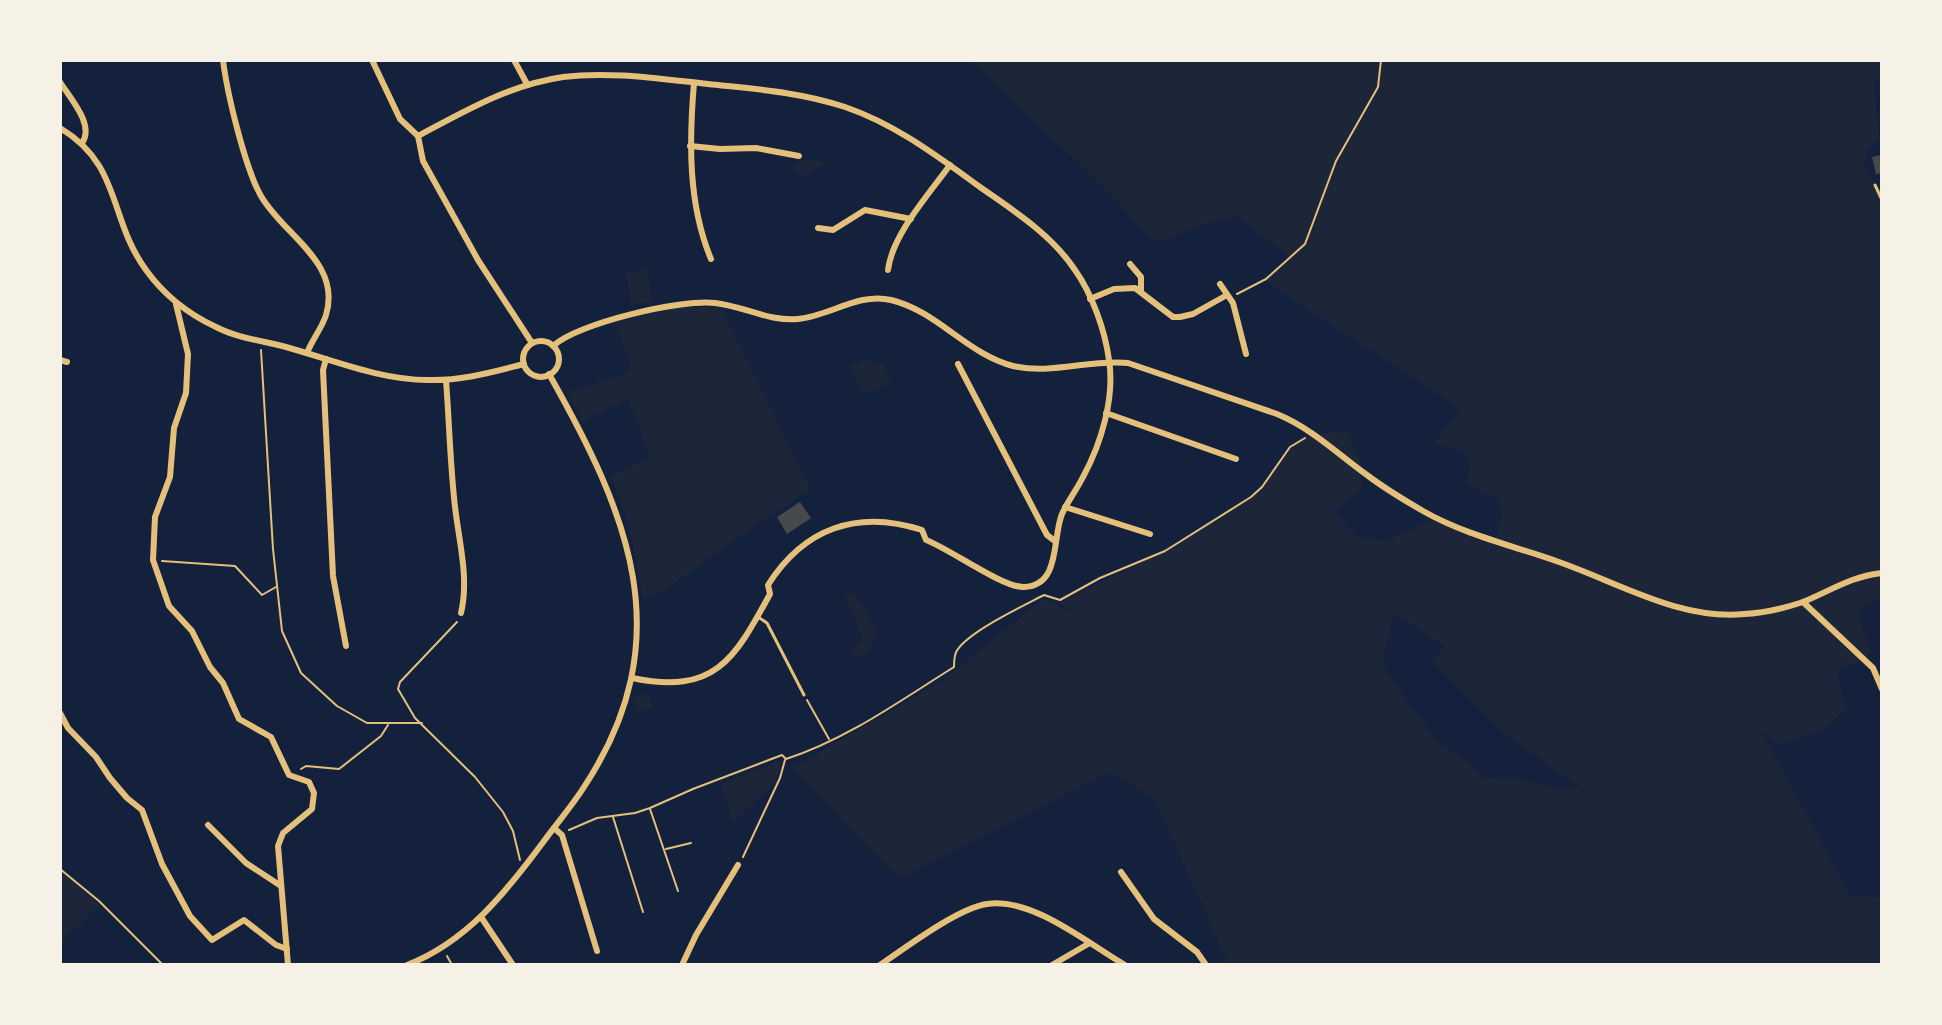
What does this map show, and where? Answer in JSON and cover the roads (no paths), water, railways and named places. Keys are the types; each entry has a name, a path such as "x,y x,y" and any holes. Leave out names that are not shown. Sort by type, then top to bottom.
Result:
{"street":[{"path":"223,60 238,126 260,196 310,253 325,278 328,296 326,314 307,353"},
{"path":"372,60 400,119 418,136 423,161 446,204 532,343"},
{"path":"514,60 527,84"},
{"path":"418,136 488,98 527,84 562,77 599,75 788,93 845,107 887,125 950,165 1041,232 1076,271 1090,299 1110,361 1106,413 1090,463 1058,524 1049,573 1037,583 1022,587 1010,584 926,540 922,530 897,522 865,521 834,527 820,533 786,560 768,585 770,594 745,641 731,658 706,675 686,682 664,684 632,678"},
{"path":"60,82 86,125 87,136 82,143"},
{"path":"694,83 690,146 698,215 703,241 711,259"},
{"path":"60,128 95,156 106,175 136,255 160,288 176,304 217,328 391,377 446,380 486,375 524,364"},
{"path":"690,146 756,148 799,156"},
{"path":"888,270 892,254 911,219 950,165"},
{"path":"818,228 833,230 865,210 911,219"},
{"path":"1130,264 1141,277 1141,290"},
{"path":"1220,284 1237,316 1246,354"},
{"path":"1090,299 1125,287 1141,290 1173,317 1180,317 1193,314 1228,296"},
{"path":"553,346 587,328 675,305 717,303 785,320 800,319 873,297 896,301 922,312 994,359 1014,366 1031,369 1110,361 1128,363 1296,422 1370,478 1437,518 1680,608 1709,614 1744,614 1803,602 1850,580 1882,573"},
{"path":"176,304 188,354 186,393 174,428 170,477 155,517 153,560 169,606 192,631 210,667 223,683 239,719 271,737 289,775 309,782 314,793 312,809 283,833 279,841 288,965"},
{"path":"542,341 553,346 558,361 549,374 534,375 524,364 524,352 532,343 542,341"},
{"path":"326,359 323,370 330,535 333,576 346,646"},
{"path":"958,364 1047,535 1055,541"},
{"path":"407,965 442,946 481,917 524,867 595,767 632,678 638,618 626,539 605,481 549,374"},
{"path":"446,380 454,497 463,567 461,613"},
{"path":"1106,413 1236,459"},
{"path":"1065,507 1150,534"},
{"path":"1803,602 1873,668 1882,689"},
{"path":"60,713 68,728 96,757 110,778 142,810 162,864 190,916 212,940 244,920 276,945 287,949"},
{"path":"208,825 246,863 281,886"},
{"path":"554,828 562,835 597,951"},
{"path":"682,965 696,935 738,865"},
{"path":"1121,872 1154,919 1197,952 1206,965"},
{"path":"880,965 957,917 984,904 1015,904 1029,909 1125,965"},
{"path":"481,917 513,965"},
{"path":"1052,965 1088,944"}],"lane":[{"path":"1875,185 1882,200"},
{"path":"758,617 767,623 804,695"}]}
